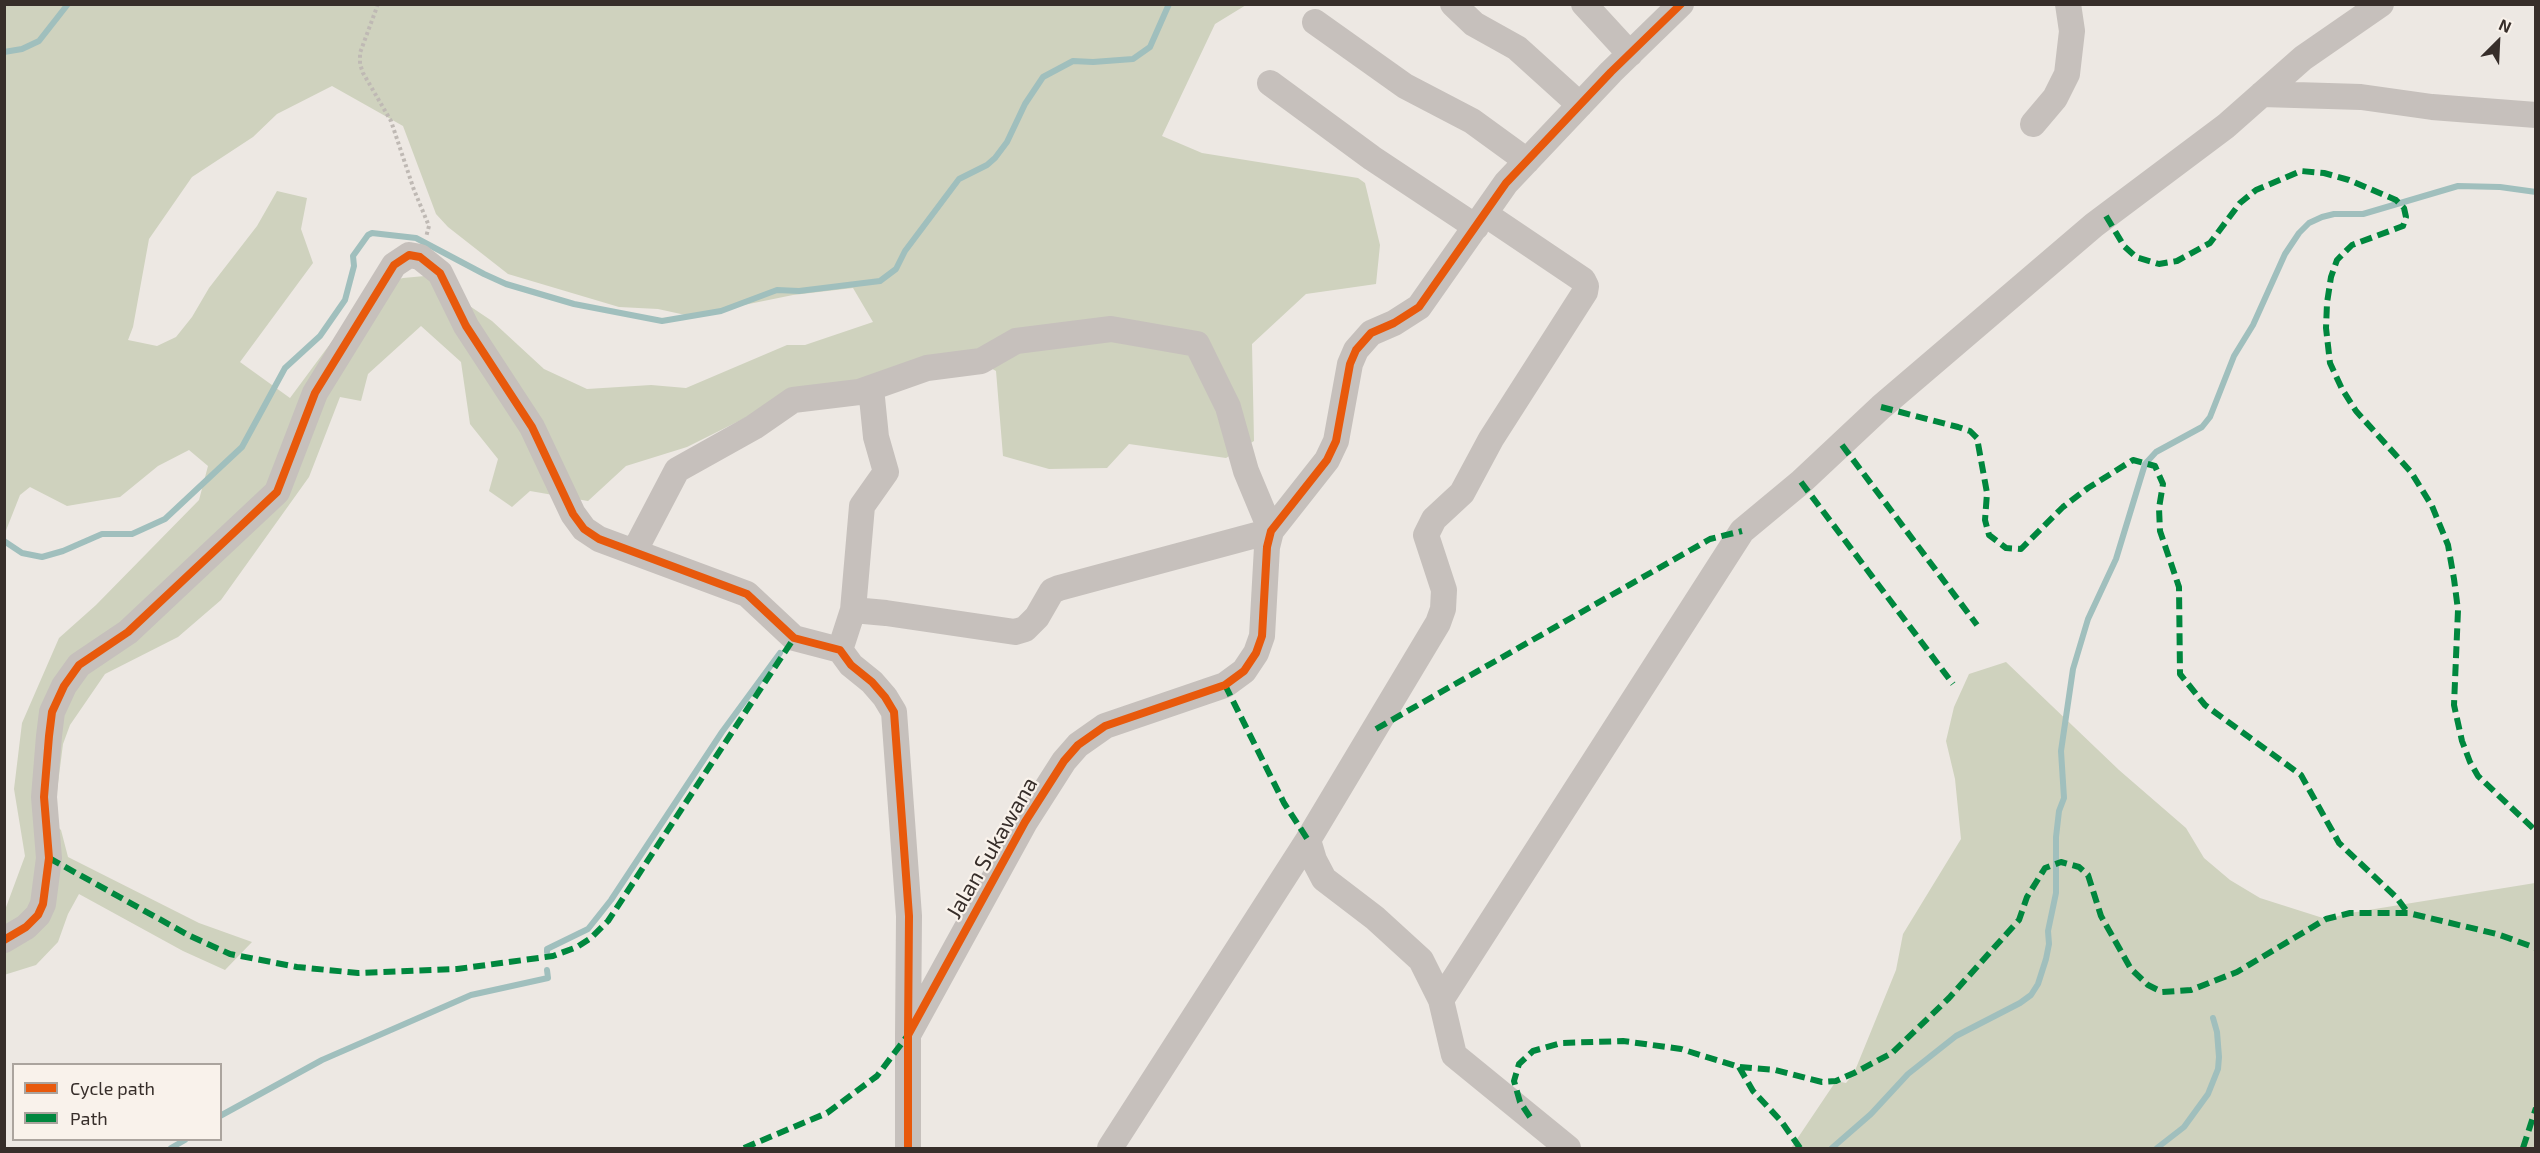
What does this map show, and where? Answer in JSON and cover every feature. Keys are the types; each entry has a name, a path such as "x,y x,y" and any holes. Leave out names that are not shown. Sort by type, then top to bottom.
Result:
{"street":[{"path":"1453,4 1474,24 1517,48 1580,105"},
{"path":"1584,4 1630,54"},
{"name":"Jalan Sukawana","path":"908,1149 908,1035 1025,822 1064,761 1078,745 1105,726 1225,685 1244,671 1256,653 1262,636 1267,547 1271,531 1327,460 1336,441 1350,364 1356,350 1371,333 1394,323 1419,307 1506,183 1680,4"},
{"path":"2033,124 2055,98 2067,74 2072,31 2068,4"},
{"path":"1442,1000 1742,531 1801,483 1881,407 2094,225 2226,126 2303,58 2381,4"},
{"path":"1315,22 1405,86 1472,121 1527,160"},
{"path":"1110,1149 1308,840 1438,623 1443,609 1444,590 1426,535 1434,519 1462,493 1491,439 1542,363 1585,292 1586,286 1583,280 1372,158 1270,83"},
{"path":"2262,94 2361,97 2432,107 2535,115"},
{"path":"4,940 26,927 38,915 43,904 49,858 44,796 49,736 52,712 64,686 79,665 128,632 277,492 315,393 394,265 409,255 420,257 440,273 466,326 532,427 573,514 584,529 599,539 747,594 794,638 840,650 851,665 872,682 894,712 909,916 908,1035"},
{"path":"634,552 677,470 754,427 793,400 859,392 927,368 981,361 1016,340 1111,329 1197,344 1228,407 1246,471 1271,531 1059,588 1052,591 1037,617 1025,629 1015,632 853,610"},
{"path":"840,650 853,610 862,506 886,472 876,437 871,388"},
{"path":"1308,840 1314,860 1324,879 1375,918 1421,960 1442,1000 1454,1055 1568,1149"}],"path":[{"path":"378,4 360,54 360,64 391,121 414,190 429,226 420,257"}],"green space":[{"path":"5,5 1246,5 1215,24 1162,136 1202,153 1358,178 1365,183 1380,245 1376,284 1306,294 1252,344 1254,441 1226,458 1129,444 1107,468 1049,469 1003,456 996,371 969,356 751,415 687,447 626,466 588,501 530,491 512,507 489,491 498,459 470,424 461,362 421,326 368,374 361,401 340,397 309,477 221,600 178,637 105,674 70,725 63,744 53,823 61,830 68,857 199,923 252,942 225,970 183,951 79,894 68,914 58,942 36,965 4,975 5,910 25,856 14,789 22,723 59,638 96,605 199,500 208,466 189,450 158,466 120,497 67,506 30,487 20,495 5,533","holes":["332,86 403,126 436,214 448,227 508,274 619,307 658,309 690,316 793,295 853,288 873,322 805,345 787,345 686,388 651,385 587,389 544,369 492,321 425,276 403,278 373,286 290,398 240,362 313,263 301,229 307,198 277,191 257,226 209,288 192,317 176,337 157,346 128,340 133,327 149,239 192,177 253,137 277,114"]},
{"path":"2006,662 2119,770 2186,828 2204,858 2230,880 2260,898 2326,919 2350,913 2535,883 2535,1148 1791,1148 1836,1081 1846,1083 1854,1073 1896,970 1903,934 1961,839 1955,779 1946,741 1954,707 1969,674"}],"waterway":[{"path":"4,52 22,49 39,41 68,4"},
{"path":"4,541 22,553 42,557 63,551 102,534 132,534 165,519 242,447 285,368 320,336 345,300 354,266 353,256 368,235 372,233 416,238 506,284 574,304 662,321 721,311 777,290 799,291 880,281 896,269 905,251 959,179 987,165 995,158 1007,142 1025,104 1043,77 1073,61 1133,59 1150,47 1169,4"},
{"path":"1832,1148 1871,1114 1908,1074 1956,1036 2020,1003 2031,995 2038,984 2049,944 2048,931 2056,893 2056,837 2059,811 2064,798 2061,751 2073,669 2088,619 2116,559 2145,464 2156,452 2202,427 2210,417 2234,356 2253,325 2285,254 2299,233 2309,223 2322,217 2334,214 2363,214 2458,186 2500,187 2536,192"},
{"path":"547,952 547,949 588,929 611,900 722,732 780,653"},
{"path":"222,1115 322,1060 471,995 548,978 547,970"},
{"path":"2157,1148 2184,1127 2208,1094 2218,1069 2219,1057 2217,1032 2213,1018"},
{"path":"171,1148 183,1141"}],"marked path":[{"path":"2106,216 2124,246 2136,257 2159,264 2177,261 2210,243 2240,203 2256,190 2301,171 2324,173 2349,180 2396,200 2404,208 2406,217 2403,226 2352,245 2337,260 2331,277 2327,303 2326,328 2330,363 2342,389 2356,411 2411,472 2432,506 2448,545 2458,610 2454,705 2462,741 2478,776 2536,831"},
{"path":"1881,407 1958,427 1970,431 1977,438 1987,493 1985,520 1989,535 2006,548 2021,549 2063,507 2088,488 2133,460 2155,466 2163,484 2159,508 2160,531 2179,587 2180,674 2205,705 2301,775 2339,843 2397,898 2408,913"},
{"path":"1842,445 1977,625"},
{"path":"1801,482 1953,684"},
{"path":"1376,729 1710,539 1742,531"},
{"path":"49,858 190,936 230,954 297,967 358,973 457,969 553,956 577,947 591,938 608,921 794,638"},
{"path":"1225,685 1284,803 1308,840"},
{"path":"1530,1117 1520,1102 1514,1081 1519,1064 1533,1051 1561,1043 1623,1041 1681,1049 1739,1067 1775,1070 1822,1082 1836,1081 1854,1073 1892,1053 1949,998 2019,920 2027,897 2045,868 2061,862 2079,867 2088,875 2101,916 2131,969 2148,985 2162,992 2191,990 2237,972 2326,919 2350,913 2408,913 2497,934 2536,948"},
{"path":"744,1148 827,1113 877,1076 908,1035"},
{"path":"1739,1067 1753,1091 1781,1121 1800,1148"},
{"path":"2523,1148 2536,1108"}],"cycle path":[{"path":"908,1148 908,1035 1025,822 1064,761 1078,745 1105,726 1225,685 1244,671 1256,653 1262,636 1267,547 1271,531 1327,460 1336,441 1350,364 1356,350 1371,333 1394,323 1419,307 1506,183 1611,72 1681,4"},
{"path":"4,940 26,927 38,915 43,904 49,858 44,797 49,736 52,712 64,686 79,665 128,632 277,492 315,393 394,265 409,255 420,257 440,273 466,326 532,427 573,514 584,529 599,539 747,594 794,638 840,650 851,665 872,682 885,697 894,712 909,916 908,1035"}]}
